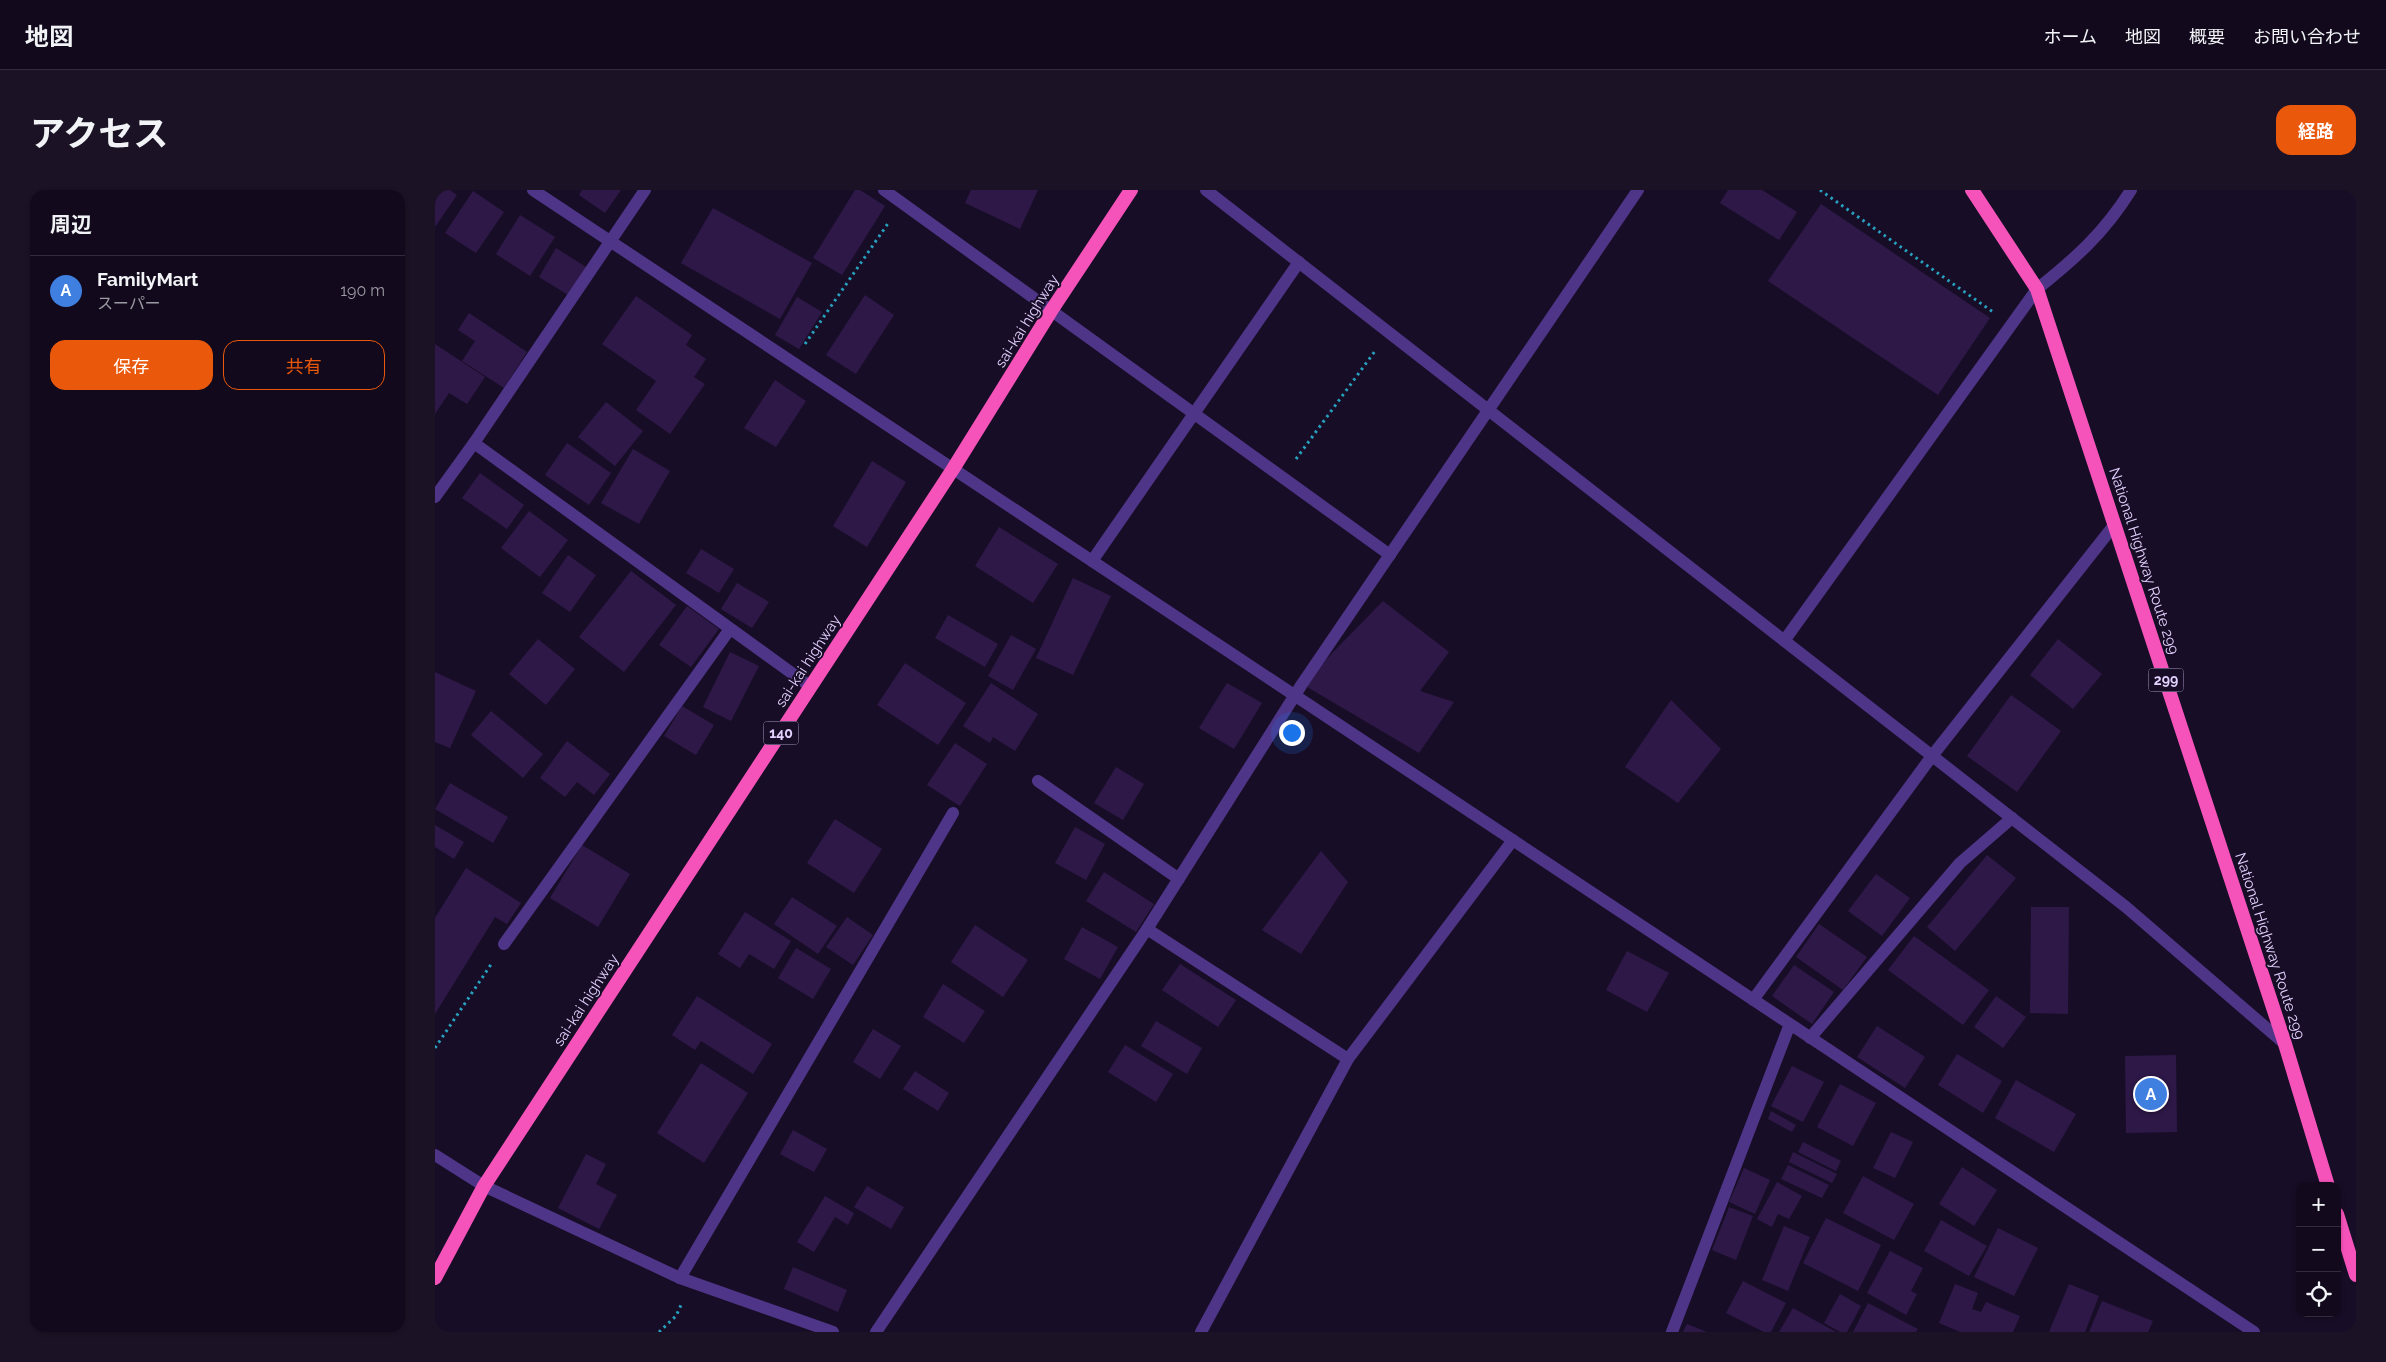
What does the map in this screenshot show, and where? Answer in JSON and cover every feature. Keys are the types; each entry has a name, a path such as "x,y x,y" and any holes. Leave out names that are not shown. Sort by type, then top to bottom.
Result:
{"highway":[{"name":"sai-kai highway","path":"435,1278 484,1186 953,469 1051,311 1131,190"},
{"name":"National Highway Route 299","path":"1972,190 2037,289 2285,1044 2328,1182"},
{"path":"2341,1227 2356,1275"}],"street":[{"path":"533,190 794,361 953,469 2254,1332"},
{"path":"435,497 645,190"},
{"path":"884,190 1390,555"},
{"path":"1206,190 2126,907 2285,1044"},
{"path":"876,1332 1147,929 1295,696 1638,190"},
{"path":"1784,641 2037,289 2081,253 2113,218 2131,190"},
{"path":"1092,561 1299,262"},
{"path":"474,442 811,687"},
{"path":"1753,1000 1932,756 2115,524"},
{"path":"504,944 730,628"},
{"path":"1038,780 1179,879"},
{"path":"680,1278 953,813"},
{"path":"1810,1038 1960,863 2012,818"},
{"path":"1201,1332 1348,1059 1513,840"},
{"path":"1147,929 1348,1059"},
{"path":"1673,1332 1790,1024"},
{"path":"435,1155 484,1186 680,1278 833,1332"}],"path":[{"path":"1820,190 2011,325"},
{"path":"794,361 902,203"},
{"path":"1282,478 1389,332"},
{"path":"435,1048 504,944"},
{"path":"659,1332 676,1316 693,1283"}],"building":[{"path":"435,190 450,190 457,195 435,227"},
{"path":"582,190 621,190 605,213 579,195"},
{"path":"855,190 860,190 885,206 842,275 813,258"},
{"path":"971,190 1038,190 1020,229 965,203"},
{"path":"1728,190 1762,190 1797,212 1779,240 1720,203"},
{"path":"473,191 504,212 476,253 445,233"},
{"path":"1821,204 1990,318 1938,395 1768,281"},
{"path":"713,208 812,263 780,319 681,263"},
{"path":"520,215 555,237 530,276 496,254"},
{"path":"556,248 586,267 568,295 539,277"},
{"path":"865,295 894,315 856,374 826,355"},
{"path":"636,296 692,335 686,345 706,359 694,377 705,384 670,434 636,410 656,381 602,344"},
{"path":"797,297 822,312 799,349 775,335"},
{"path":"469,313 527,352 504,388 462,361 475,341 458,330"},
{"path":"435,344 485,377 467,404 449,393 435,414"},
{"path":"775,380 806,401 776,447 744,428"},
{"path":"606,402 643,431 615,466 578,437"},
{"path":"567,443 611,473 589,505 545,475"},
{"path":"633,449 670,471 639,524 601,503"},
{"path":"872,461 906,482 867,547 833,526"},
{"path":"480,473 524,505 507,529 462,498"},
{"path":"529,511 568,540 540,577 501,548"},
{"path":"999,527 1058,564 1033,603 975,566"},
{"path":"701,549 734,569 719,593 686,573"},
{"path":"568,555 596,575 570,612 542,593"},
{"path":"631,571 676,605 624,672 579,637"},
{"path":"1073,578 1111,596 1073,675 1036,658"},
{"path":"737,583 769,602 752,628 721,609"},
{"path":"1383,601 1449,652 1420,691 1454,702 1419,753 1302,684"},
{"path":"687,606 719,629 691,667 659,645"},
{"path":"948,615 998,644 985,667 935,638"},
{"path":"1011,635 1036,649 1013,690 988,676"},
{"path":"538,639 575,669 546,705 509,674"},
{"path":"2058,639 2102,674 2073,709 2030,675"},
{"path":"730,652 759,666 731,721 703,707"},
{"path":"905,663 966,703 938,745 877,705"},
{"path":"435,672 476,691 450,748 435,742"},
{"path":"991,683 1038,714 1015,751 993,737 990,743 963,726"},
{"path":"1227,683 1262,703 1234,749 1199,728"},
{"path":"2011,695 2061,731 2017,792 1967,756"},
{"path":"1671,700 1721,749 1678,803 1625,767"},
{"path":"682,706 714,725 696,755 664,736"},
{"path":"491,711 543,754 523,778 471,735"},
{"path":"567,741 610,774 594,795 577,782 565,797 540,778"},
{"path":"955,743 987,764 960,806 927,785"},
{"path":"1116,767 1144,784 1123,820 1094,803"},
{"path":"450,783 508,817 493,843 435,809"},
{"path":"835,819 882,849 854,893 807,863"},
{"path":"435,825 464,842 454,859 435,847"},
{"path":"1075,827 1105,844 1086,880 1055,863"},
{"path":"582,845 630,874 598,927 550,898"},
{"path":"1321,851 1348,882 1301,954 1262,930"},
{"path":"1987,855 2016,878 1955,951 1927,927"},
{"path":"466,868 521,903 507,924 495,917 435,1014 435,918"},
{"path":"1104,872 1154,904 1136,932 1086,901"},
{"path":"1876,874 1910,898 1882,936 1848,911"},
{"path":"792,897 837,926 818,954 774,924"},
{"path":"2031,907 2069,907 2068,1014 2030,1013"},
{"path":"745,912 791,941 774,969 749,954 740,968 718,954"},
{"path":"847,917 873,935 853,965 826,947"},
{"path":"1819,924 1867,957 1843,990 1796,957"},
{"path":"975,925 1028,960 1003,997 951,962"},
{"path":"1082,927 1118,947 1100,979 1064,959"},
{"path":"1914,936 1989,990 1963,1025 1888,970"},
{"path":"796,948 831,969 813,999 778,978"},
{"path":"1627,951 1669,973 1647,1012 1606,990"},
{"path":"1180,964 1236,1000 1218,1027 1162,990"},
{"path":"1794,965 1834,992 1812,1024 1772,996"},
{"path":"943,984 985,1011 964,1043 923,1017"},
{"path":"697,996 772,1044 753,1074 701,1041 695,1050 672,1035"},
{"path":"1996,996 2026,1017 2003,1048 1974,1027"},
{"path":"1156,1021 1202,1048 1187,1074 1141,1046"},
{"path":"1877,1026 1925,1057 1905,1088 1857,1057"},
{"path":"873,1029 901,1046 880,1079 853,1062"},
{"path":"1125,1045 1173,1074 1156,1102 1108,1072"},
{"path":"1957,1054 2002,1081 1983,1113 1938,1085"},
{"path":"2176,1055 2177,1132 2126,1133 2125,1056"},
{"path":"701,1063 748,1093 704,1163 657,1133"},
{"path":"1792,1066 1824,1082 1803,1122 1771,1106"},
{"path":"915,1071 949,1093 938,1111 903,1089"},
{"path":"2016,1080 2076,1114 2054,1152 1995,1118"},
{"path":"1840,1084 1876,1103 1853,1146 1817,1127"},
{"path":"1771,1111 1796,1125 1792,1132 1768,1119"},
{"path":"793,1130 827,1149 814,1172 780,1154"},
{"path":"1891,1132 1913,1142 1895,1178 1873,1168"},
{"path":"1803,1142 1841,1161 1836,1171 1798,1152"},
{"path":"1793,1152 1837,1174 1832,1183 1789,1162"},
{"path":"586,1154 606,1164 596,1184 617,1195 599,1229 558,1208"},
{"path":"1788,1165 1829,1185 1822,1198 1781,1179"},
{"path":"1962,1167 1997,1190 1974,1226 1939,1204"},
{"path":"1744,1168 1770,1180 1755,1214 1729,1202"},
{"path":"1863,1176 1914,1204 1894,1240 1843,1213"},
{"path":"1777,1182 1802,1196 1789,1219 1778,1214 1772,1227 1757,1219"},
{"path":"867,1186 904,1207 891,1229 854,1207"},
{"path":"825,1196 854,1213 848,1225 835,1217 814,1252 797,1242"},
{"path":"1729,1207 1753,1216 1736,1260 1712,1250"},
{"path":"1826,1218 1881,1245 1858,1291 1803,1263"},
{"path":"1941,1220 1987,1246 1969,1276 1924,1251"},
{"path":"1784,1226 1810,1237 1788,1291 1762,1280"},
{"path":"1998,1228 2038,1248 2014,1296 1974,1277"},
{"path":"1890,1251 1923,1268 1911,1291 1917,1294 1906,1315 1867,1293"},
{"path":"793,1267 847,1290 838,1312 784,1289"},
{"path":"1743,1281 1786,1303 1771,1332 1764,1332 1726,1313"},
{"path":"1955,1284 1978,1293 1972,1309 1981,1312 1986,1302 2020,1316 2013,1332 1960,1332 1939,1323"},
{"path":"2069,1284 2099,1296 2085,1332 2049,1332"},
{"path":"1840,1294 1861,1306 1847,1332 1840,1332 1824,1323"},
{"path":"2102,1301 2153,1321 2148,1332 2089,1332"},
{"path":"1868,1303 1918,1329 1916,1332 1853,1332"},
{"path":"1793,1308 1836,1332 1779,1332"},
{"path":"1687,1324 1707,1332 1683,1332"}],"place":[{"name":"FamilyMart","path":"2151,1094"}]}
